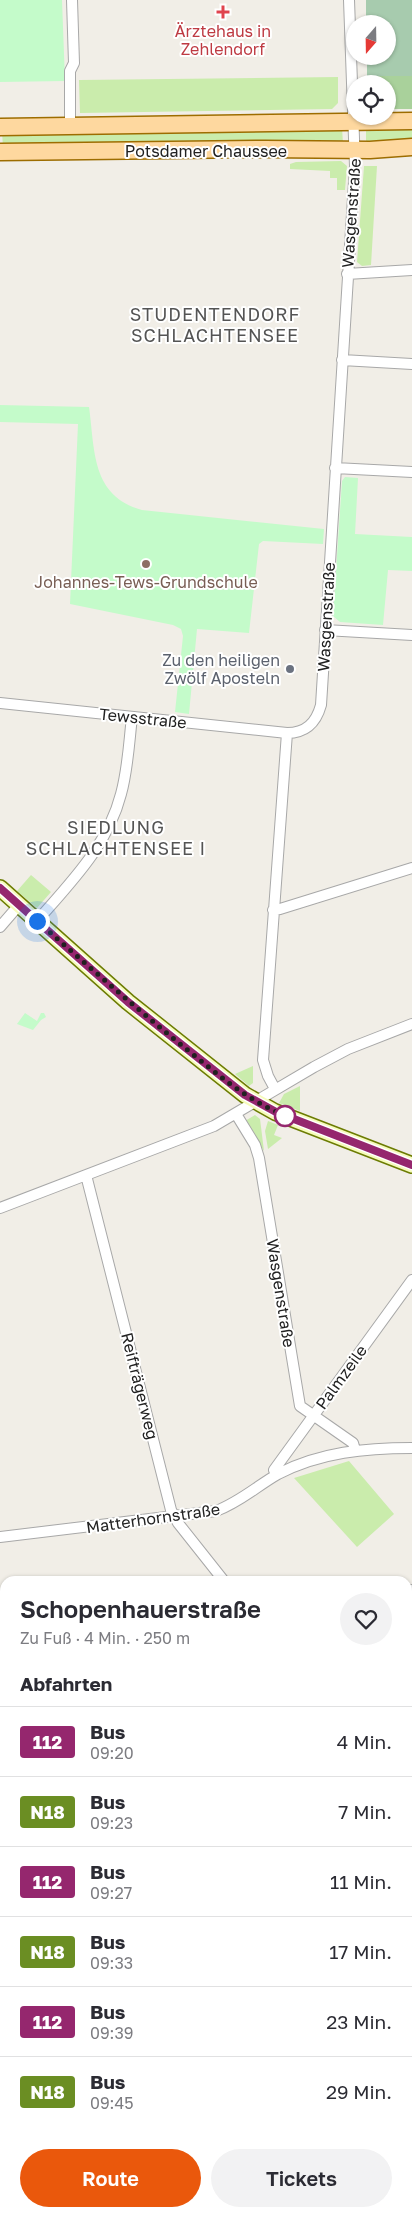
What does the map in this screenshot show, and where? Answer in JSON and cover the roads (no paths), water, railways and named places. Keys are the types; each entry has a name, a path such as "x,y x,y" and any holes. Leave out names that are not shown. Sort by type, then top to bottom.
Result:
{"main road":[{"name":"Potsdamer Chaussee","path":"396,122 412,122"},
{"name":"Potsdamer Chaussee","path":"0,127 346,123"},
{"name":"Potsdamer Chaussee","path":"0,152 265,149 355,150 412,147"},
{"path":"0,888 128,1002 254,1101 276,1112 412,1165"}],"street":[{"path":"70,126 70,71 74,63 72,0"},
{"name":"Wasgenstraße","path":"349,0 351,75"},
{"name":"Wasgenstraße","path":"287,733 297,733 305,730 314,722 319,712 355,150 353,125"},
{"path":"347,274 412,270"},
{"path":"342,360 412,364"},
{"path":"335,468 412,472"},
{"path":"325,630 412,635"},
{"name":"Tewsstraße","path":"0,703 287,733"},
{"path":"37,921 86,865 106,833 121,794 132,717"},
{"path":"275,1089 263,1060 287,733"},
{"path":"273,910 412,868"},
{"path":"0,927 19,905"},
{"path":"0,1208 214,1126 254,1101 348,1049 412,1024"},
{"name":"Wasgenstraße","path":"236,1114 255,1145 259,1158 300,1406 353,1443 355,1450"},
{"name":"Reifträgerweg","path":"86,1175 175,1517 220,1576"},
{"name":"Palmzeile","path":"276,1476 274,1470 412,1280"},
{"name":"Matterhornstraße","path":"0,1537 216,1511 228,1507 276,1476 314,1460 355,1450 412,1448"}],"place":[{"name":"Ärztehaus in Zehlendorf","path":"223,12"},
{"name":"Johannes-Tews-Grundschule","path":"146,564"},
{"name":"Zu den heiligen Zwölf Aposteln","path":"290,669"}],"district":[{"name":"STUDENTENDORF SCHLACHTENSEE","path":"215,324"},
{"name":"SIEDLUNG SCHLACHTENSEE I","path":"116,838"}]}
